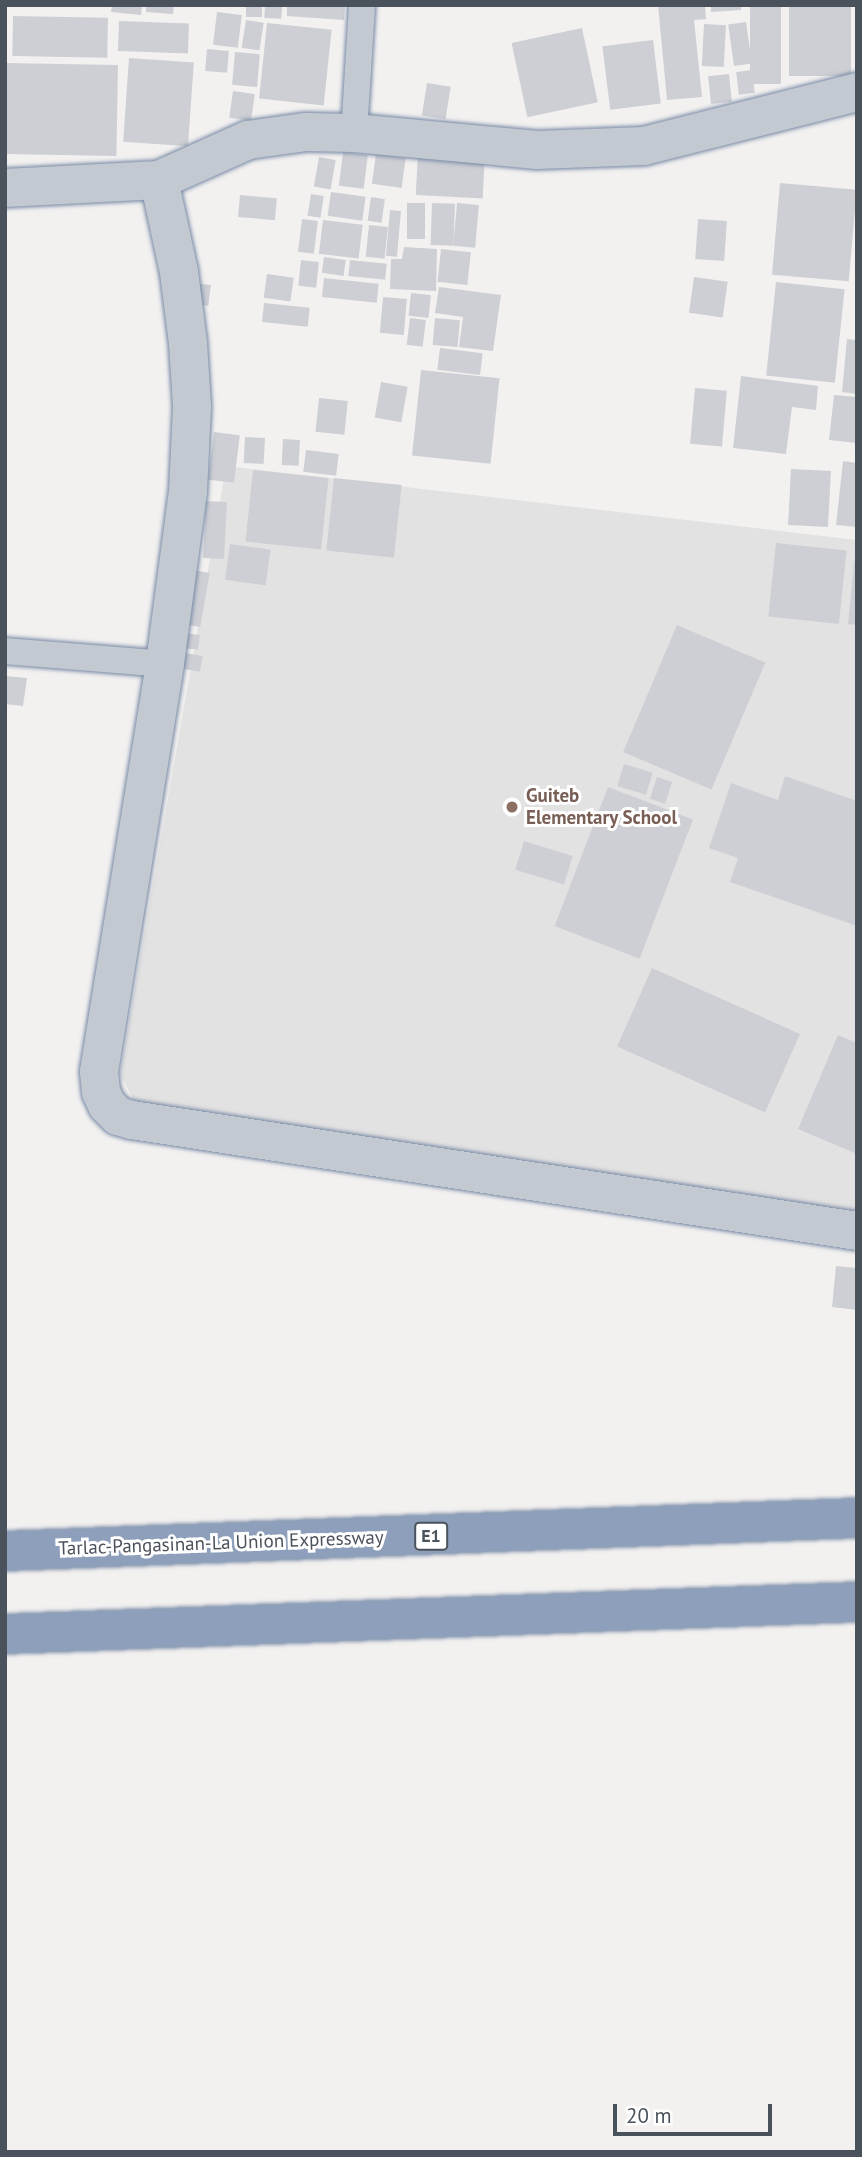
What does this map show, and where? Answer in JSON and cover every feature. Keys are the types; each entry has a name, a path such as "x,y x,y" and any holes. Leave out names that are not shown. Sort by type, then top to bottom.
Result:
{"highway":[{"name":"Tarlac-Pangasinan-La Union Expressway","path":"5,1551 857,1518"},
{"path":"5,1634 857,1602"}],"street":[{"path":"5,188 159,180 248,140 306,132 354,133 537,150 644,146 857,92"},
{"path":"159,180 179,272 192,407 188,491 165,664 99,1072 101,1092 107,1105 118,1116 857,1231"}],"lane":[{"path":"354,133 362,5"},
{"path":"5,651 165,664"}],"shaded area":[{"name":"Guiteb Elementary School","path":"226,466 857,540 857,1225 140,1111 120,1074"}],"building":[{"path":"112,5 142,5 141,15 111,12"},
{"path":"146,5 174,5 173,14 146,12"},
{"path":"246,5 262,5 262,17 246,17"},
{"path":"265,5 282,6 281,19 264,18"},
{"path":"287,5 345,5 344,20 287,16"},
{"path":"658,5 705,5 706,19 694,20 702,97 667,100"},
{"path":"711,5 741,5 741,10 711,12"},
{"path":"750,5 781,5 781,84 750,84"},
{"path":"789,5 851,5 851,76 789,76"},
{"path":"217,12 242,15 238,48 213,45"},
{"path":"13,16 108,18 107,58 12,56"},
{"path":"246,20 264,23 259,50 242,48"},
{"path":"119,21 189,23 188,53 118,51"},
{"path":"746,22 752,64 734,66 728,25"},
{"path":"267,23 332,30 324,105 259,99"},
{"path":"704,24 726,25 724,67 702,66"},
{"path":"582,28 598,102 527,117 512,43"},
{"path":"653,40 661,104 610,110 602,46"},
{"path":"207,49 229,51 227,73 205,71"},
{"path":"235,52 260,54 257,87 232,85"},
{"path":"129,58 194,63 188,146 123,142"},
{"path":"5,63 118,65 116,156 5,154"},
{"path":"752,70 755,93 739,95 736,72"},
{"path":"729,74 732,102 711,104 708,76"},
{"path":"427,83 451,87 446,119 422,116"},
{"path":"233,91 255,94 251,121 229,118"},
{"path":"343,152 368,155 364,189 339,186"},
{"path":"418,152 485,156 483,198 416,195"},
{"path":"376,154 406,158 402,188 372,184"},
{"path":"319,157 336,160 331,189 314,187"},
{"path":"780,183 857,190 849,281 772,275"},
{"path":"331,192 366,197 362,221 328,216"},
{"path":"311,194 324,196 320,218 308,216"},
{"path":"240,195 277,198 275,220 238,217"},
{"path":"371,197 385,199 382,223 368,221"},
{"path":"407,203 425,203 425,239 407,239"},
{"path":"432,203 455,204 454,246 431,245"},
{"path":"457,203 479,205 475,248 453,246"},
{"path":"390,210 401,211 397,257 386,256"},
{"path":"302,219 318,221 314,254 298,252"},
{"path":"698,219 727,221 724,261 695,259"},
{"path":"323,220 363,225 359,259 319,254"},
{"path":"369,225 388,227 385,259 366,257"},
{"path":"404,247 437,249 436,291 390,289 391,259 402,259"},
{"path":"441,249 471,252 467,285 438,282"},
{"path":"324,257 346,260 344,276 322,273"},
{"path":"301,260 319,262 316,288 298,286"},
{"path":"350,260 387,264 385,280 348,276"},
{"path":"267,274 294,278 290,302 264,298"},
{"path":"694,277 728,282 723,317 689,313"},
{"path":"324,278 379,284 377,303 322,297"},
{"path":"776,282 845,289 835,383 766,375"},
{"path":"195,283 211,285 208,306 192,304"},
{"path":"439,287 501,295 493,351 459,347 463,317 435,313"},
{"path":"411,293 431,295 428,318 409,316"},
{"path":"383,297 407,299 404,335 380,333"},
{"path":"264,303 310,308 308,327 262,322"},
{"path":"410,318 426,320 423,347 407,345"},
{"path":"435,318 460,320 458,347 433,345"},
{"path":"847,339 857,340 857,394 842,392"},
{"path":"440,348 483,353 480,375 437,370"},
{"path":"421,370 500,378 491,464 412,456"},
{"path":"741,376 818,386 816,410 792,407 786,454 733,448"},
{"path":"381,382 408,387 401,422 375,417"},
{"path":"695,388 727,391 722,447 690,444"},
{"path":"834,395 857,397 857,443 829,440"},
{"path":"319,398 348,401 344,435 315,432"},
{"path":"214,432 240,435 234,483 208,480"},
{"path":"245,437 265,438 264,464 244,463"},
{"path":"283,439 300,440 299,466 282,465"},
{"path":"306,450 339,454 336,476 303,472"},
{"path":"843,461 857,463 857,527 836,525"},
{"path":"791,469 831,471 828,527 788,525"},
{"path":"253,470 329,478 321,550 245,542"},
{"path":"334,478 402,485 394,558 326,551"},
{"path":"206,501 227,502 224,559 203,558"},
{"path":"776,543 847,550 839,624 768,617"},
{"path":"230,544 271,550 266,585 225,580"},
{"path":"857,555 857,625 848,624"},
{"path":"193,570 210,573 200,627 183,624"},
{"path":"677,625 765,663 711,790 623,752"},
{"path":"184,633 200,635 198,650 182,648"},
{"path":"180,652 203,656 200,672 177,668"},
{"path":"5,676 27,678 23,706 5,704"},
{"path":"624,764 653,773 646,795 617,786"},
{"path":"785,776 857,801 857,926 730,882 738,858 709,848 731,783 778,800"},
{"path":"657,777 672,782 665,804 650,799"},
{"path":"608,787 693,820 640,959 555,926"},
{"path":"524,841 573,856 564,885 515,870"},
{"path":"652,968 800,1034 765,1112 617,1047"},
{"path":"838,1035 857,1043 857,1154 798,1129"},
{"path":"836,1266 857,1268 857,1310 832,1307"}],"place":[{"name":"Guiteb Elementary School","path":"512,807"}]}
